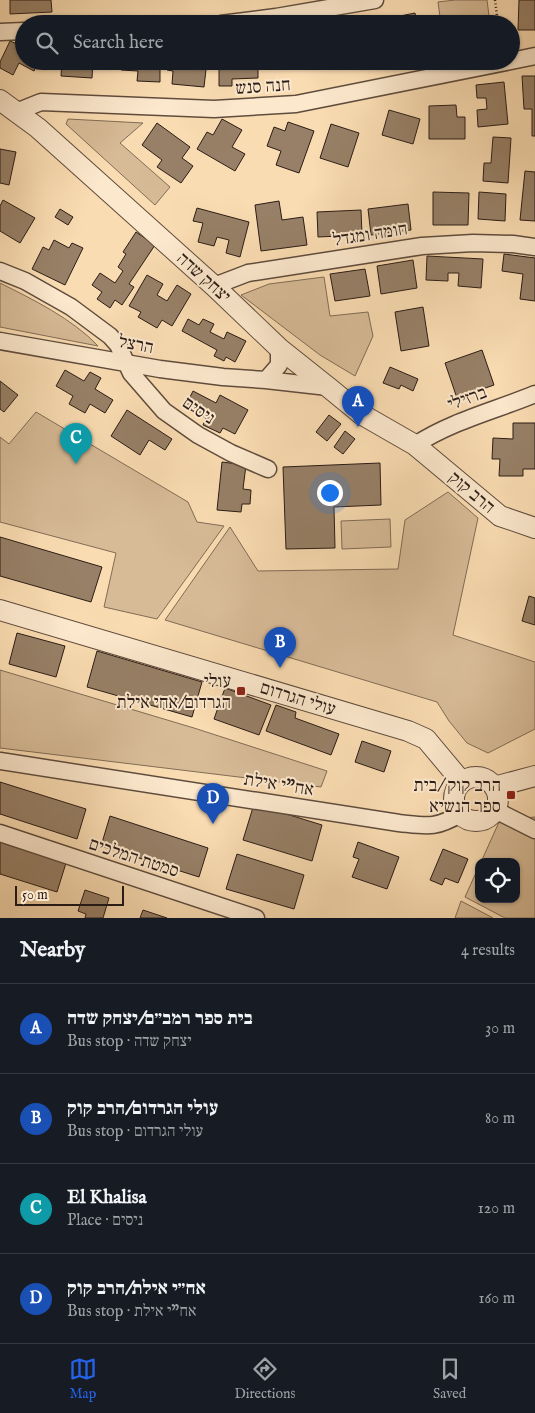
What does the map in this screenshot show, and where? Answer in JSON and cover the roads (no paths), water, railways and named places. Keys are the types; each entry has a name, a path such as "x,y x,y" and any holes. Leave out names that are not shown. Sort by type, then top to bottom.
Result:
{"street":[{"path":"288,15 374,0"},
{"path":"0,32 15,31"},
{"name":"חנה סנש","path":"520,59 535,56"},
{"name":"חנה סנש","path":"16,112 41,102 214,109 296,104 466,70"},
{"name":"יצחק שדה","path":"0,100 38,128 280,348 361,414 415,445"},
{"name":"חומה ומגדל","path":"214,286 248,273 422,246 473,243 513,244 535,247"},
{"name":"ניסים","path":"0,271 25,281 71,307 110,336 118,345 125,362 142,387 171,416 198,435 231,453 268,469"},
{"name":"הרצל","path":"0,341 160,369 328,387"},
{"path":"266,380 279,365 280,348"},
{"name":"ברזילי","path":"415,445 454,423 535,394"},
{"name":"הרב קוק","path":"415,445 500,516 535,528"},
{"name":"עולי הגרדום","path":"0,610 408,731 426,739 462,782"},
{"name":"אח\"י אילת","path":"0,761 399,823 439,825 460,814"},
{"path":"494,787 535,776"},
{"path":"474,777 481,777 494,787 498,797 495,810 491,816 478,821 471,821 460,814 456,808 454,794 462,782 474,777"},
{"path":"495,810 535,830"},
{"name":"סמטת המלכים","path":"0,833 256,918"}],"place":[{"name":"בית ספר רמב״ם/יצחק שדה","path":"358,427"},
{"name":"El Khalisa","path":"76,464"},
{"name":"עולי הגרדום/הרב קוק","path":"280,668"},
{"name":"עולי הגרדום/אחי אילת","path":"241,691"},
{"name":"הרב קוק /בית ספר הנשיא","path":"511,795"},
{"name":"אח״י אילת/הרב קוק","path":"213,824"}]}
